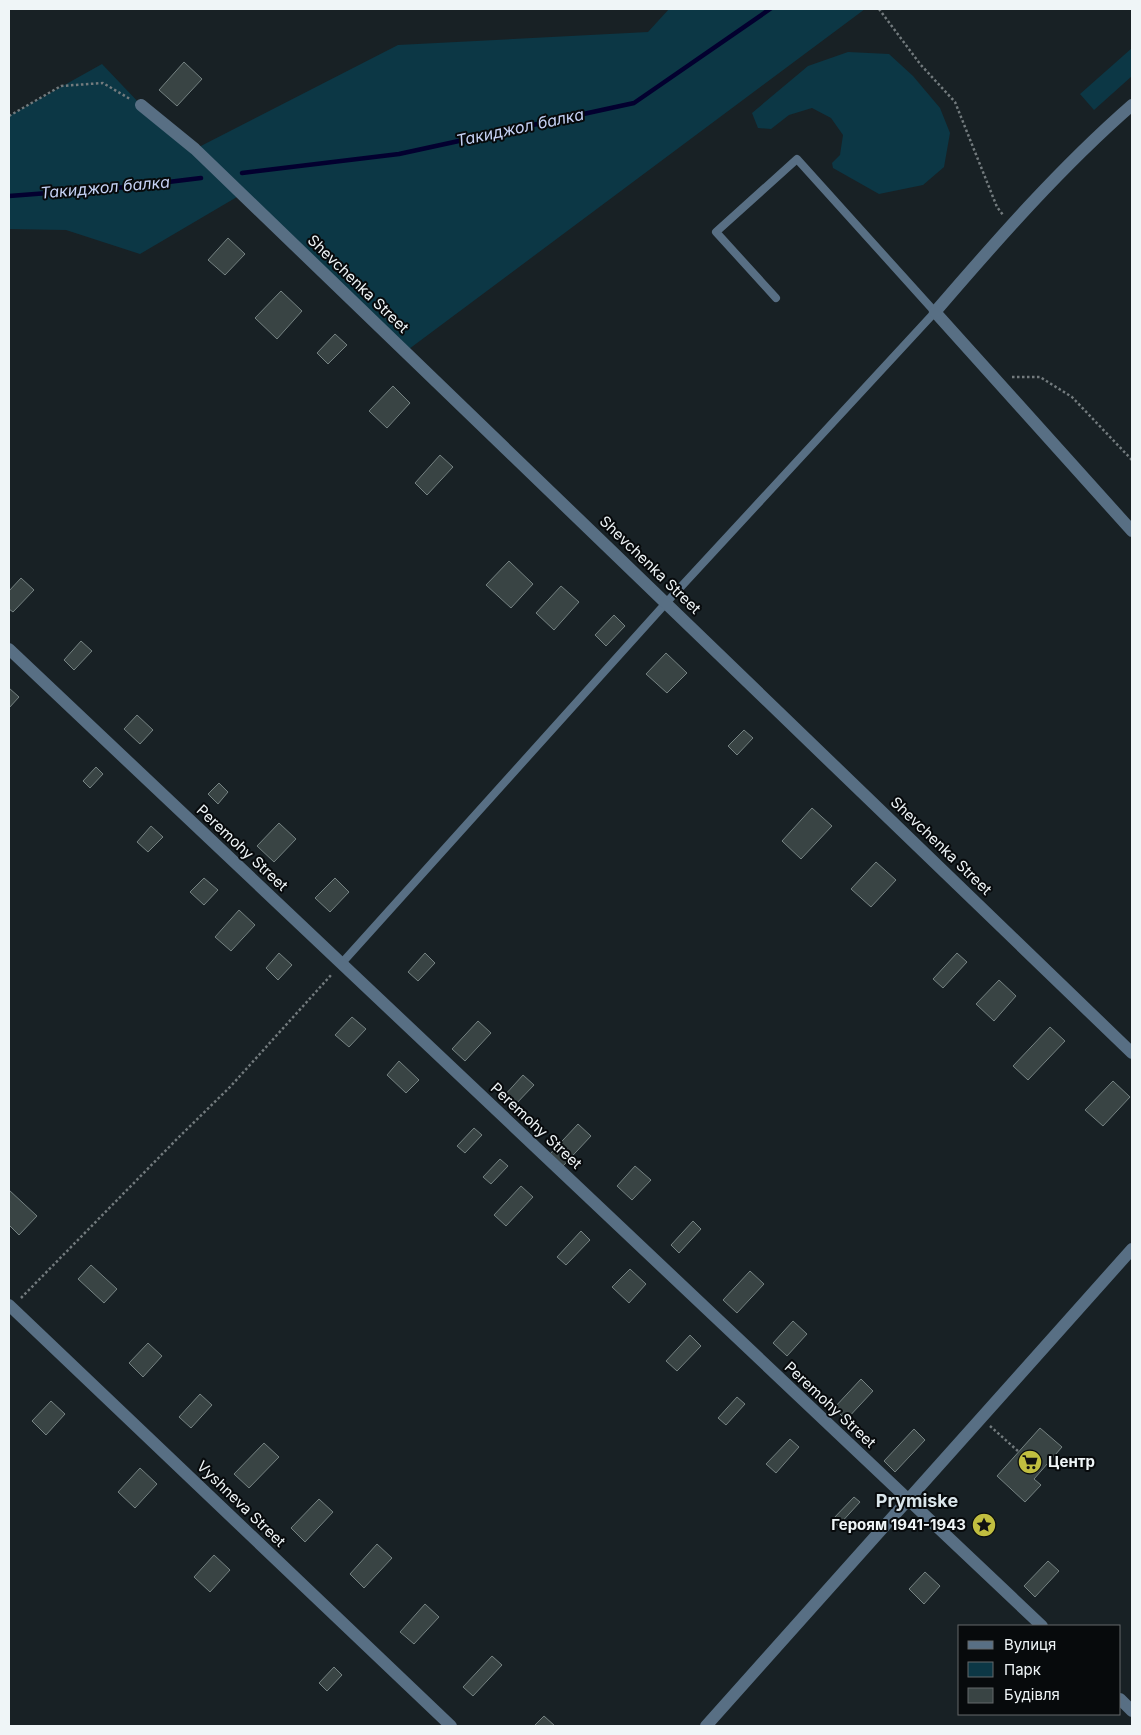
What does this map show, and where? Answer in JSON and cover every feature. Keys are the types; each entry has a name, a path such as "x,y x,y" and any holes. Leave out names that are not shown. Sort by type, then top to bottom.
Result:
{"street":[{"name":"Shevchenka Street","path":"141,105 195,149 1132,1053"},
{"path":"1132,105 1102,132 1010,225 934,312 1132,531"},
{"name":"Peremohy Street","path":"9,649 1041,1625"},
{"path":"706,1726 1132,1249"},
{"name":"Vyshneva Street","path":"10,1306 451,1726"},
{"path":"1121,1700 1132,1711"}],"lane":[{"path":"341,964 666,603 934,312 797,159 716,232 776,298"}],"path":[{"path":"879,9 920,64 954,102 997,207 1010,225"},
{"path":"9,116 61,86 103,83 141,105"},
{"path":"993,377 1040,377 1072,397 1132,460"},
{"path":"10,1306 230,1087 341,964"},
{"path":"981,1418 1019,1452"}],"green space":[{"path":"669,9 865,9 405,352 242,194 140,254 66,230 9,229 9,116 102,64 141,105 195,149 398,45 648,32"},
{"path":"1132,48 1132,76 1094,110 1080,94"},
{"path":"848,52 889,54 913,76 940,108 950,133 944,167 923,185 879,194 833,168 832,163 840,155 843,135 831,118 812,108 789,115 771,129 758,128 752,113 808,66"}],"building":[{"path":"184,62 202,79 177,106 159,90"},
{"path":"228,238 245,254 225,275 208,260"},
{"path":"281,291 302,311 277,339 255,318"},
{"path":"335,334 347,345 328,364 317,353"},
{"path":"393,386 410,403 387,428 369,411"},
{"path":"440,455 453,467 427,495 415,483"},
{"path":"509,561 533,584 511,608 486,585"},
{"path":"21,578 34,590 13,612 9,609 9,591"},
{"path":"561,586 579,602 554,630 536,613"},
{"path":"614,615 625,626 606,646 595,635"},
{"path":"81,641 92,651 74,670 64,660"},
{"path":"666,653 687,673 667,693 646,674"},
{"path":"9,688 19,697 9,708"},
{"path":"137,715 153,730 140,744 124,729"},
{"path":"744,730 753,738 737,755 728,746"},
{"path":"96,767 103,774 90,788 83,781"},
{"path":"219,783 228,792 218,804 208,794"},
{"path":"812,808 832,826 801,859 782,841"},
{"path":"279,823 296,839 274,862 257,846"},
{"path":"151,826 163,837 148,852 137,842"},
{"path":"876,862 896,880 871,907 851,889"},
{"path":"204,878 218,890 204,905 190,892"},
{"path":"335,878 349,892 330,912 315,898"},
{"path":"239,910 255,925 231,951 215,937"},
{"path":"279,953 292,965 278,980 266,968"},
{"path":"425,953 435,963 418,981 408,972"},
{"path":"957,953 967,962 943,988 933,979"},
{"path":"999,980 1016,996 994,1021 976,1004"},
{"path":"352,1017 366,1029 349,1047 335,1035"},
{"path":"478,1021 491,1033 465,1061 452,1049"},
{"path":"1050,1027 1065,1041 1028,1080 1013,1066"},
{"path":"399,1061 419,1080 406,1093 387,1075"},
{"path":"523,1075 534,1085 514,1106 504,1096"},
{"path":"1113,1081 1130,1097 1103,1126 1085,1110"},
{"path":"578,1124 591,1136 562,1167 549,1155"},
{"path":"474,1128 482,1135 465,1153 457,1146"},
{"path":"500,1159 508,1166 491,1184 483,1177"},
{"path":"635,1166 651,1180 632,1200 617,1186"},
{"path":"521,1186 533,1197 506,1226 494,1215"},
{"path":"9,1190 37,1216 19,1235 9,1225"},
{"path":"693,1221 701,1229 679,1253 671,1245"},
{"path":"581,1231 590,1240 566,1265 557,1257"},
{"path":"91,1265 117,1289 104,1303 78,1279"},
{"path":"630,1269 646,1284 629,1303 612,1287"},
{"path":"750,1271 764,1284 737,1313 723,1300"},
{"path":"793,1321 807,1334 787,1356 773,1343"},
{"path":"690,1335 701,1346 677,1371 666,1361"},
{"path":"148,1343 162,1356 143,1377 129,1363"},
{"path":"861,1379 873,1391 846,1420 834,1408"},
{"path":"200,1394 212,1405 191,1428 179,1417"},
{"path":"737,1397 745,1404 726,1425 718,1418"},
{"path":"51,1401 65,1414 46,1435 32,1421"},
{"path":"1040,1428 1062,1447 1034,1479 1041,1485 1025,1502 997,1476"},
{"path":"914,1429 925,1440 895,1472 884,1461"},
{"path":"790,1439 799,1447 776,1473 766,1464"},
{"path":"264,1443 279,1457 249,1488 234,1474"},
{"path":"140,1468 157,1484 135,1508 118,1492"},
{"path":"854,1497 860,1502 838,1526 832,1520"},
{"path":"319,1499 333,1512 305,1542 291,1528"},
{"path":"377,1544 392,1558 364,1588 350,1574"},
{"path":"214,1555 230,1570 210,1592 194,1577"},
{"path":"1048,1561 1059,1571 1035,1597 1024,1586"},
{"path":"925,1572 940,1586 924,1604 909,1589"},
{"path":"425,1604 439,1617 414,1644 400,1632"},
{"path":"492,1656 502,1665 473,1696 463,1687"},
{"path":"334,1667 342,1675 327,1691 319,1683"},
{"path":"544,1716 555,1726 534,1726"}],"waterway":[{"name":"Такиджол балка","path":"242,173 399,154 634,103 770,9"},
{"name":"Такиджол балка","path":"9,196 127,187 201,178"}],"place":[{"name":"Центр","path":"1030,1462"},
{"name":"Героям 1941-1943","path":"984,1525"}],"district":[{"name":"Prymiske","path":"917,1501"}]}
